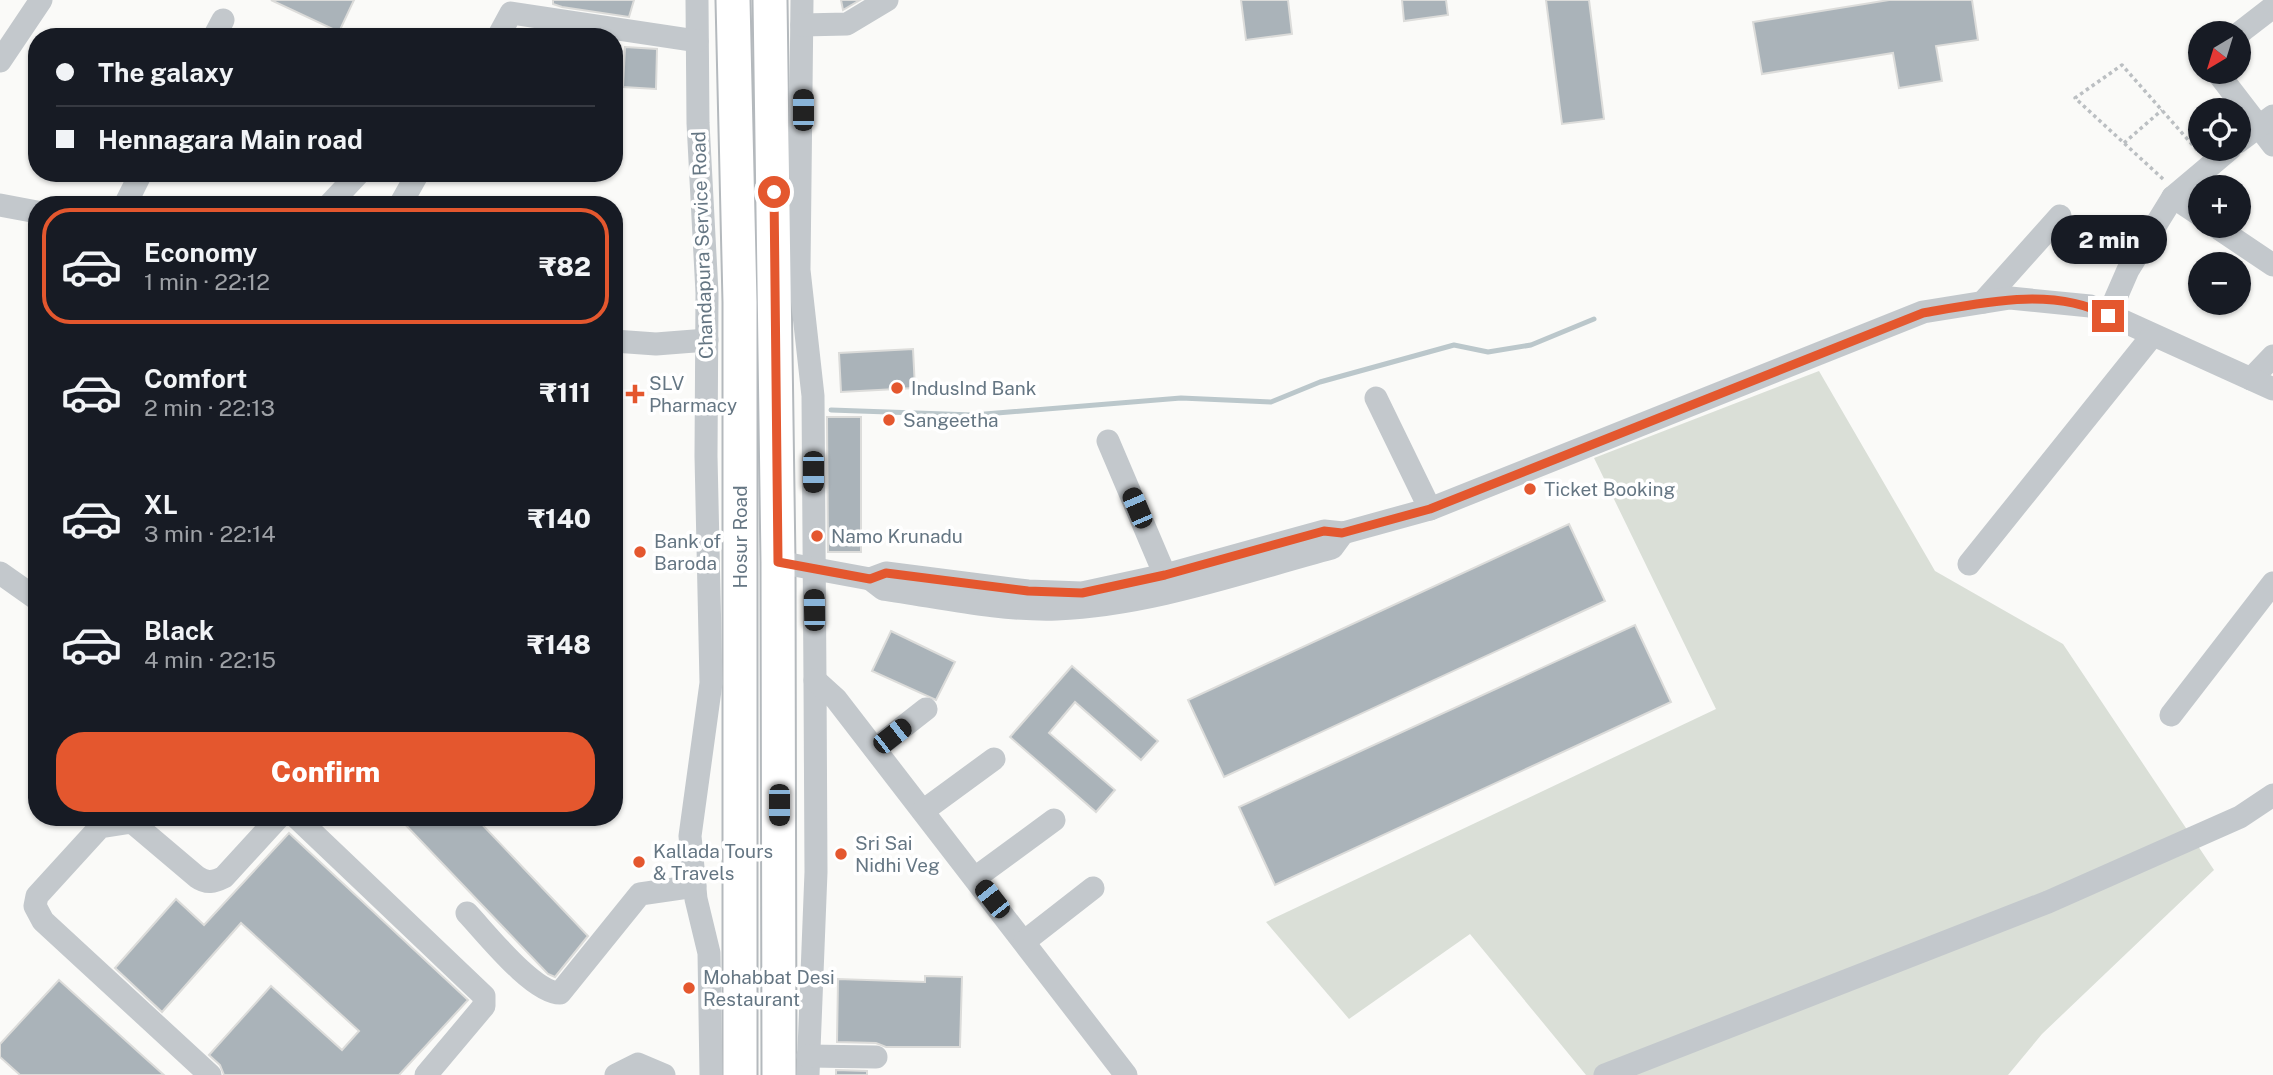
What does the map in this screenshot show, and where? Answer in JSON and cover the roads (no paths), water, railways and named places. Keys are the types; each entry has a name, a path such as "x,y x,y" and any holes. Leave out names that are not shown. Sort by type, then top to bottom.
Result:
{"highway":[{"name":"Hosur Road","path":"733,0 740,302 740,1075"},
{"name":"Hosur Road","path":"770,0 778,562 779,1075"}],"street":[{"path":"0,61 41,0"},
{"name":"Chandapura Service Road","path":"696,0 707,340 711,683 691,836 695,886 709,953 711,1075"},
{"path":"802,0 799,270 813,396 815,680 816,872 808,1065 876,1057"},
{"path":"802,26 848,24 887,0"},
{"path":"2251,24 2273,7"},
{"path":"503,28 511,13 611,28"},
{"path":"623,30 697,41"},
{"path":"2229,84 2265,121 2273,145"},
{"path":"2251,132 2265,121"},
{"path":"2108,316 2171,191 2215,161"},
{"path":"337,196 351,182"},
{"path":"2171,191 2188,205"},
{"path":"0,205 28,210"},
{"path":"1983,302 2060,216"},
{"path":"2234,238 2273,265"},
{"path":"778,562 870,579 886,573 1066,594 1168,583 1324,531 1342,533 1430,509 1923,313 2010,298 2090,306 2273,389"},
{"path":"1969,564 2152,336"},
{"path":"623,342 656,344 707,340"},
{"path":"2251,379 2273,356"},
{"path":"1376,398 1430,509"},
{"path":"1108,442 1168,583"},
{"path":"0,573 28,593"},
{"path":"2171,715 2273,583"},
{"path":"815,680 836,699 1126,1075"},
{"path":"875,749 926,709"},
{"path":"923,811 994,759"},
{"path":"1605,1075 2048,902 2239,817 2273,796"},
{"path":"975,877 1054,820"},
{"path":"103,826 37,896 35,906 43,921 210,1075"},
{"path":"137,826 203,882 214,882 224,877 271,826"},
{"path":"305,826 484,996 484,1006 426,1075"},
{"path":"467,913 537,985 552,993 560,993 640,894 695,886"},
{"path":"1025,941 1093,888"},
{"path":"616,1075 638,1064 664,1075"}],"waterway":[{"path":"831,410 973,415 1181,398 1271,402 1320,382 1454,345 1488,352 1531,345 1594,319"}],"place":[{"name":"IndusInd Bank","path":"897,388"},
{"name":"SLV Pharmacy","path":"635,394"},
{"name":"Sangeetha","path":"889,420"},
{"name":"Ticket Booking","path":"1530,489"},
{"name":"Namo Krunadu","path":"817,536"},
{"name":"Bank of Baroda","path":"640,552"},
{"name":"Sri Sai Nidhi Veg","path":"841,854"},
{"name":"Kallada Tours & Travels","path":"639,862"},
{"name":"Mohabbat Desi Restaurant","path":"689,988"}]}
